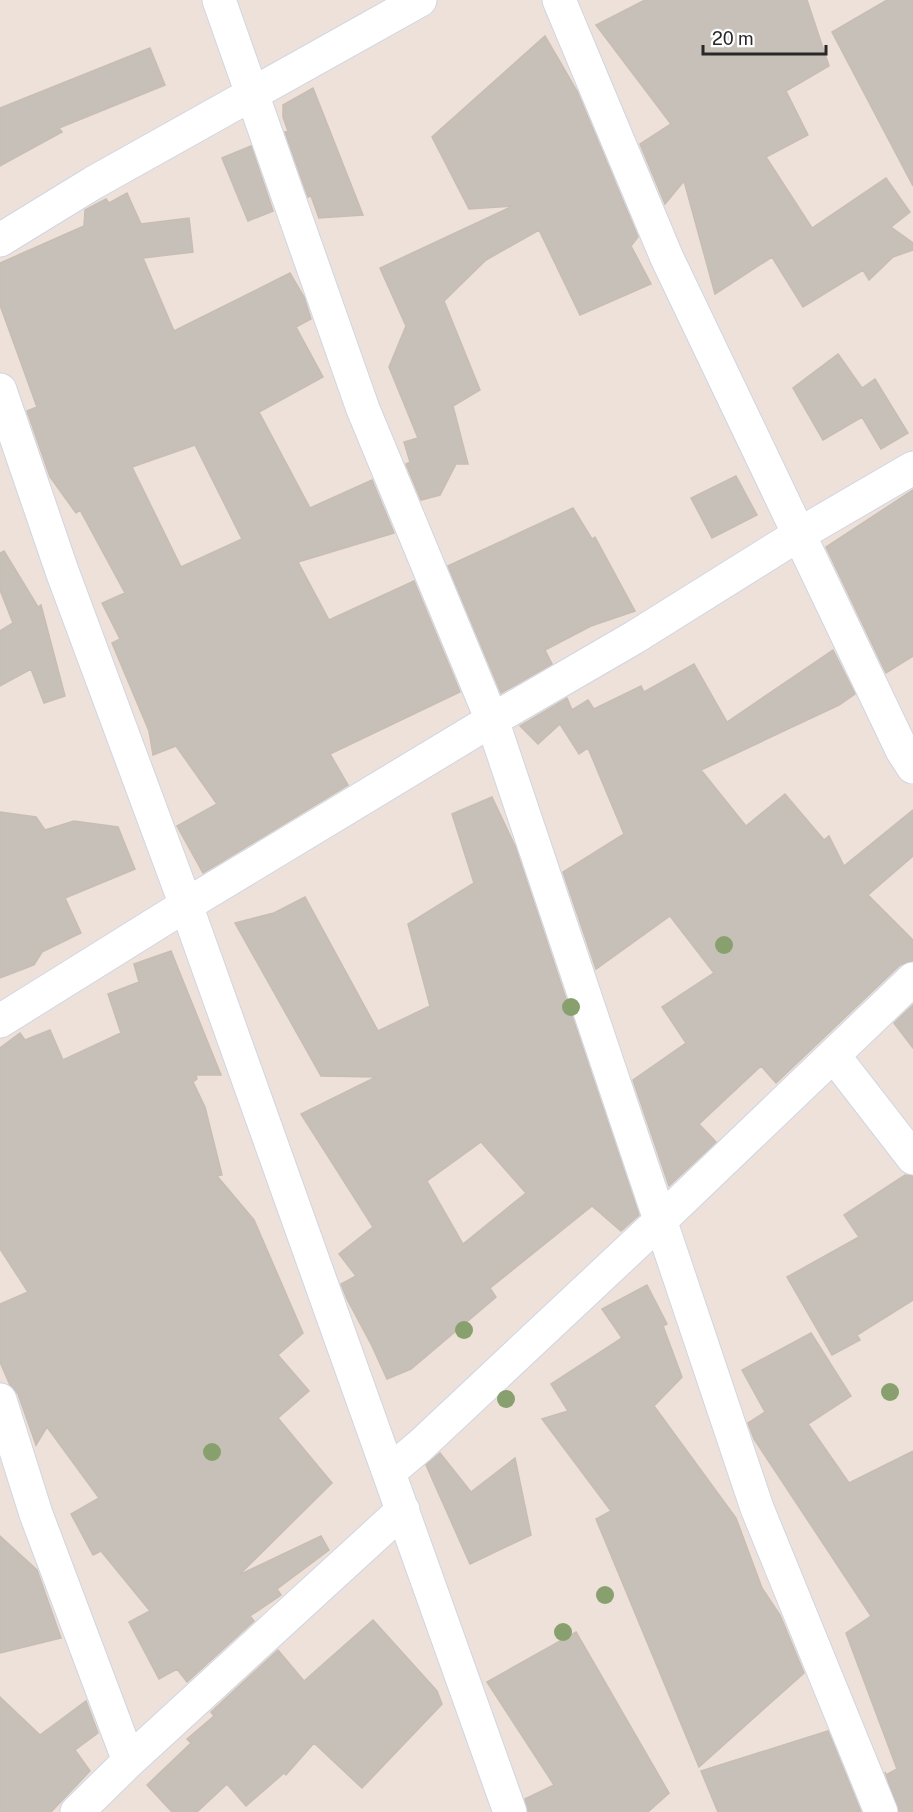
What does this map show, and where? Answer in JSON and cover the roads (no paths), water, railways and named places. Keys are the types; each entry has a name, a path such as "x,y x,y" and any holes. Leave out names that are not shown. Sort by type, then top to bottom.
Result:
{"street":[{"path":"219,0 363,409 492,720 757,1508 880,1812"},
{"path":"0,240 93,183 420,0"},
{"path":"558,0 667,258 798,535 902,750 913,767"},
{"path":"0,390 62,571 186,905 510,1812"},
{"path":"0,1021 186,905 492,720 635,637 798,535 913,468"},
{"path":"388,1472 420,1446 661,1220 913,979"},
{"path":"834,1056 913,1158"},
{"path":"0,1400 36,1514 129,1761"},
{"path":"77,1812 129,1761 403,1510"}]}
